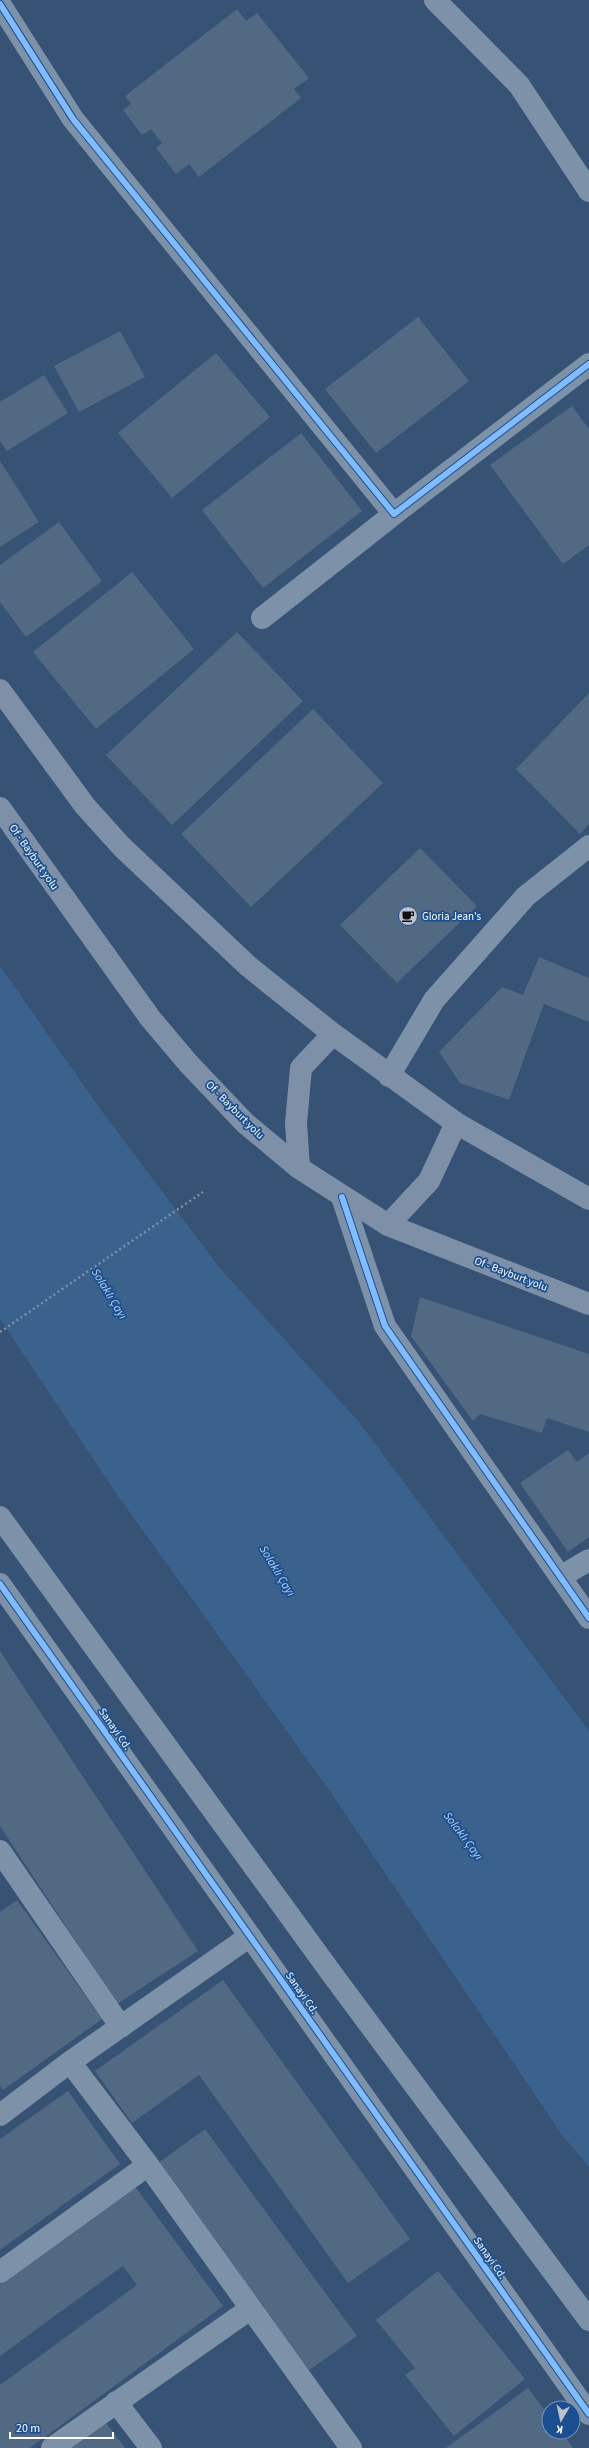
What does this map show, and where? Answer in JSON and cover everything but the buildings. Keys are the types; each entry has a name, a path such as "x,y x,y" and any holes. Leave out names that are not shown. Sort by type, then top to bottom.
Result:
{"highway":[{"path":"0,690 85,806 122,847 248,966 333,1034 456,1123 589,1199"},
{"name":"Of - Bayburt yolu","path":"0,808 150,1018 245,1123 299,1168 342,1197 388,1224 589,1304"},
{"path":"299,1168 296,1123 301,1068 333,1034"},
{"path":"388,1224 429,1181 456,1123"}],"street":[{"path":"435,0 519,85 589,191"},
{"path":"0,4 73,119 394,514"},
{"path":"262,618 589,364"},
{"path":"389,1076 434,1000 526,896 589,846"},
{"path":"342,1197 385,1326 589,1618"},
{"path":"0,1517 332,1974 589,2320"},
{"path":"560,1577 589,1560"},
{"name":"Sanayi Cd.","path":"0,1584 589,2414"},
{"path":"0,1851 121,2027"},
{"path":"0,2114 70,2062 250,1936"},
{"path":"70,2062 148,2165 352,2448"},
{"path":"0,2272 148,2165"},
{"path":"52,2448 250,2308"},
{"path":"116,2402 151,2448"}],"path":[{"path":"0,1332 203,1192"}],"water":[{"name":"Solaklı Çayı","path":"0,966 101,1110 219,1267 359,1422 589,1731 589,2167 562,2135 329,1790 118,1496 0,1319"}],"cycle path":[{"path":"0,4 73,119 394,514 589,364"},
{"path":"342,1197 385,1326 589,1618"},
{"path":"0,1584 589,2414"}],"place":[{"name":"Gloria Jean's","path":"408,916"}]}
